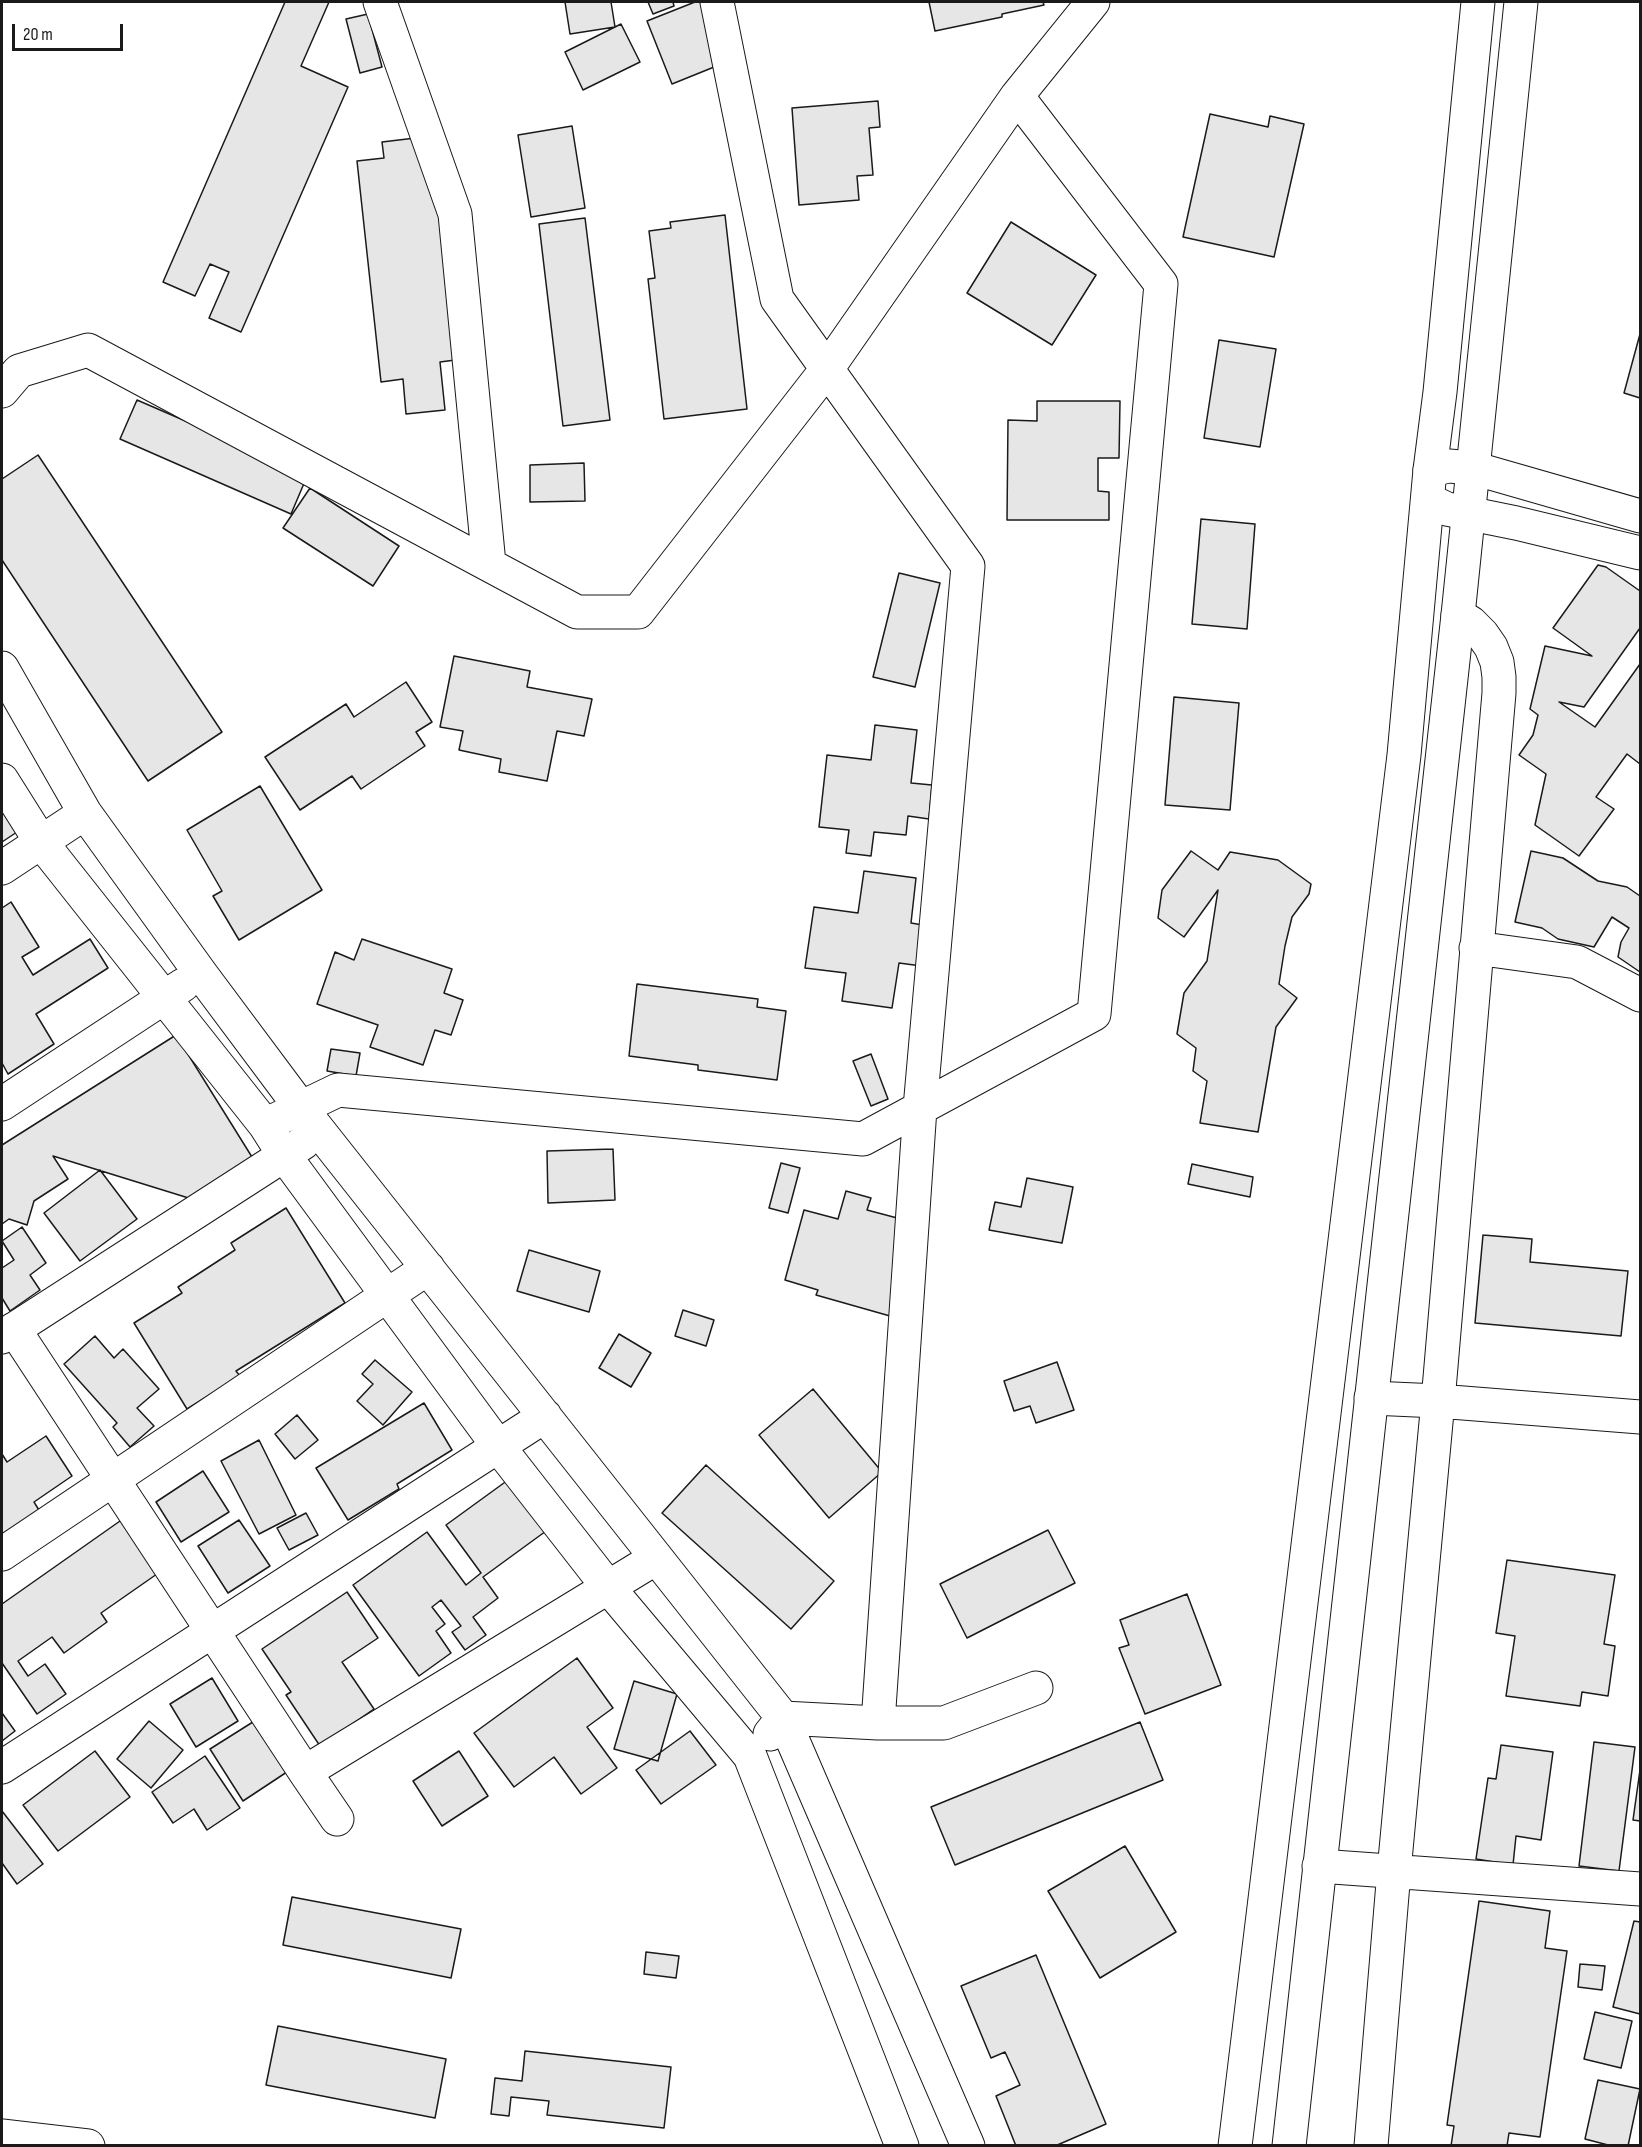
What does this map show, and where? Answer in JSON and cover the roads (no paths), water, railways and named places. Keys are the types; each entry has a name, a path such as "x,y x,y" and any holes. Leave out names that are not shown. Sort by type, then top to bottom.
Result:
{"street":[{"path":"380,2 455,214 489,564"},
{"path":"717,2 777,298 968,566 920,1108 878,1723"},
{"path":"2,391 19,371 88,350 577,612 638,612 827,369 1017,96 1093,2"},
{"path":"1235,2145 1404,755 1429,485 1479,2"},
{"path":"1289,2145 1458,615 1521,2"},
{"path":"337,1819 113,1480 8,1333 284,1155 338,1090 863,1139 1095,1014 1161,284 1017,96"},
{"path":"1429,485 1449,466 1473,468 1641,516"},
{"path":"1429,485 1447,509 1641,553"},
{"path":"1371,2145 1438,1401 1499,677 1497,662 1491,647 1471,623 1458,615"},
{"path":"2,668 85,813 201,974 311,1120 783,1718 968,2145"},
{"path":"2,780 41,842 265,1125 284,1155 498,1446 608,1587 750,1756 902,2145"},
{"path":"2,868 85,813"},
{"path":"1476,948 1577,962 1641,995"},
{"path":"2,1104 201,974"},
{"path":"265,1125 311,1120"},
{"path":"2,1554 428,1268"},
{"path":"1371,1398 1641,1417"},
{"path":"2,1767 545,1416"},
{"path":"305,1772 656,1558"},
{"path":"783,1718 878,1723 944,1723 1036,1688"},
{"path":"750,1756 783,1718"},
{"path":"1319,1866 1641,1889"},
{"path":"2,2136 87,2145"}]}
